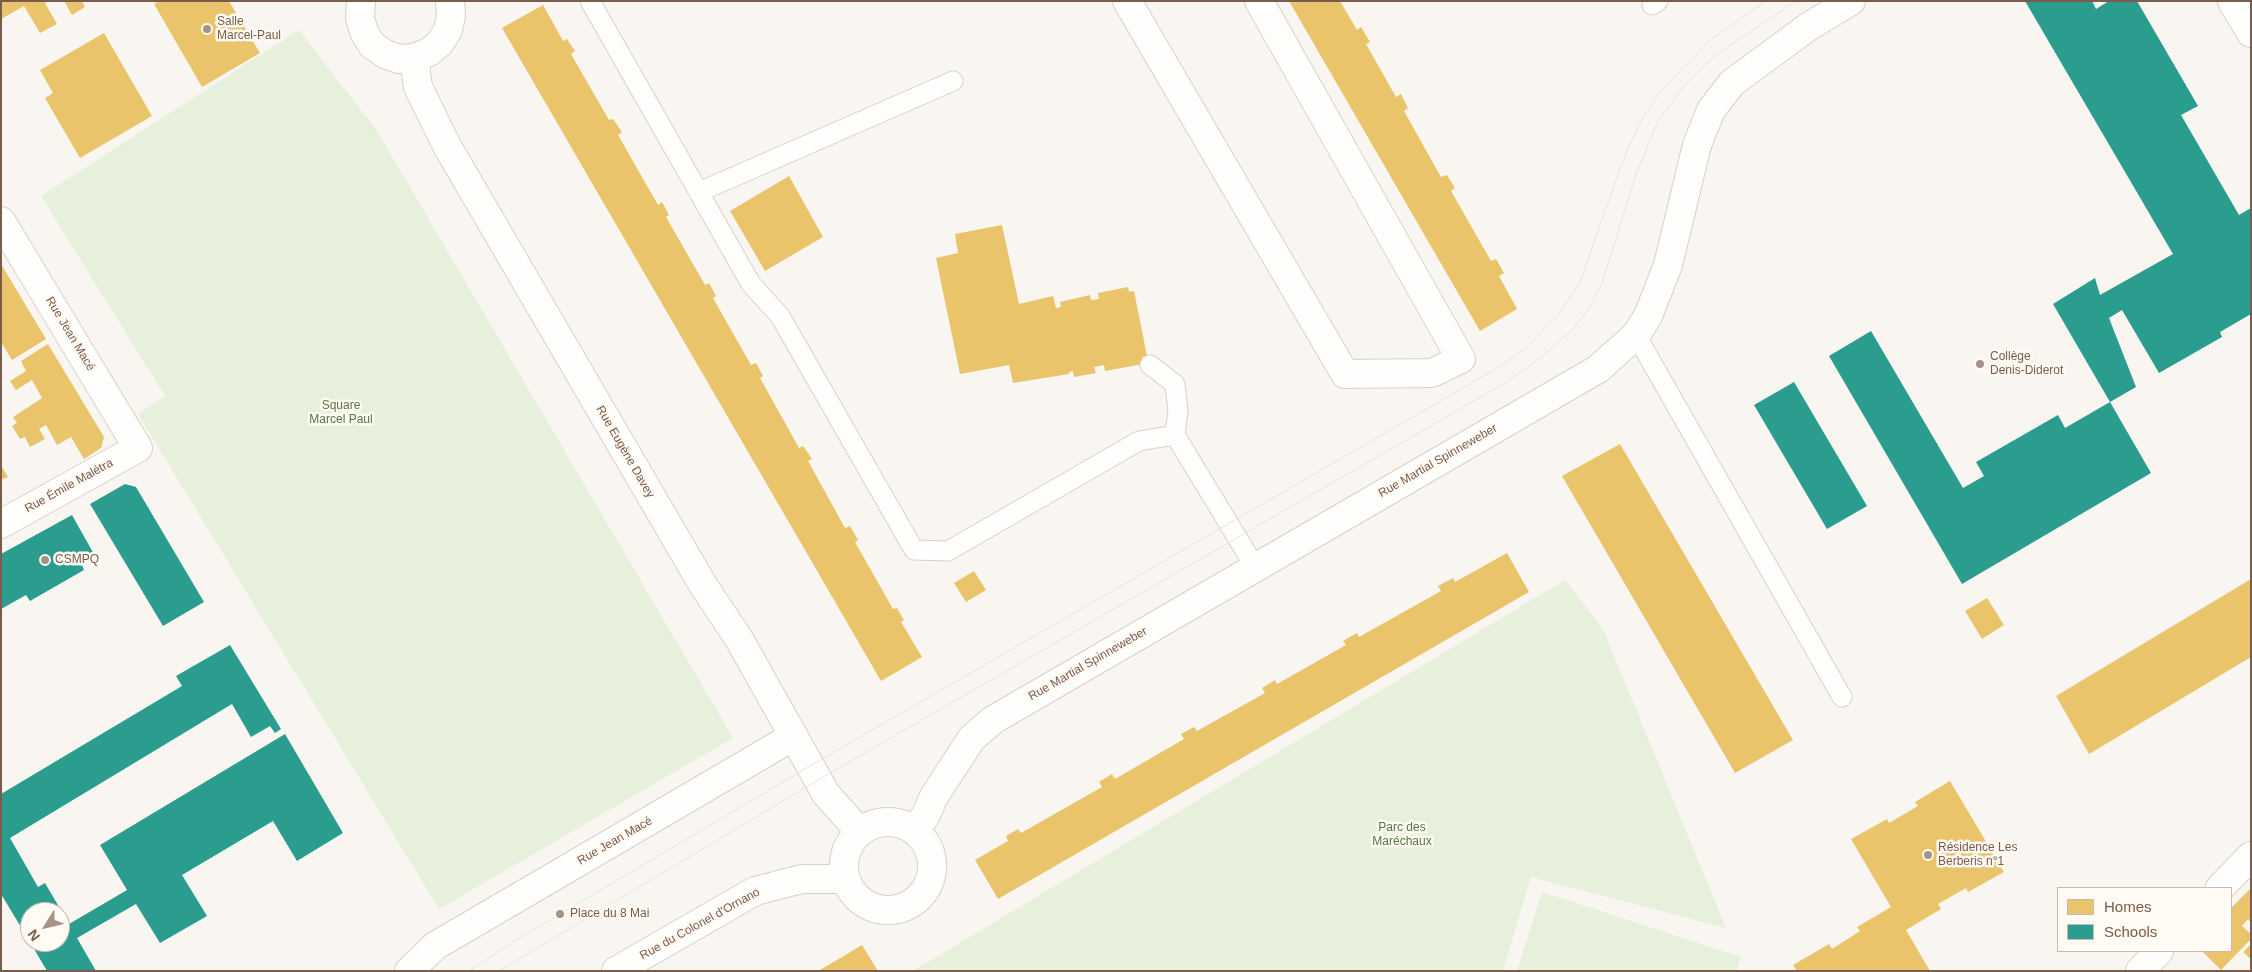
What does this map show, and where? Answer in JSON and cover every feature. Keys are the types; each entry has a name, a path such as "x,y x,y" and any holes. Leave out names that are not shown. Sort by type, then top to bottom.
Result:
{"street":[{"path":"360,1 360,18 364,32 372,45 385,54 399,58 414,58 429,52 440,43 448,30 451,16 450,1"},
{"path":"1127,1 1345,374 1432,373 1461,359 1259,1"},
{"name":"Rue Martial Spinneweber","path":"915,831 927,813 933,798 972,738 993,720 1598,369 1636,335 1648,316 1668,265 1697,145 1711,110 1732,83 1808,27 1851,1"},
{"path":"2232,1 2251,33"},
{"name":"Rue Eugène Davey","path":"414,58 418,87 447,146 703,585 739,639 826,794 860,832"},
{"name":"Rue Jean Macé","path":"1,221 138,448"},
{"name":"Rue Émile Malétra","path":"1,524 138,448"},
{"name":"Rue Jean Macé","path":"409,971 435,946 794,736"},
{"path":"887,822 902,824 915,831 924,841 930,853 932,867 930,880 924,892 902,908 889,910 875,908 863,902 853,892 846,879 844,866 846,854 852,842 860,832 873,825 887,822"},
{"path":"2221,887 2251,856"},
{"name":"Rue du Colonel d'Ornano","path":"616,971 755,891 802,879 846,879"},
{"path":"2140,971 2158,952"}],"lane":[{"path":"590,1 751,284 780,316 914,550 948,551 1139,441 1175,436"},
{"path":"699,192 953,81"},
{"path":"1636,335 1842,697"},
{"path":"1150,365 1175,384 1178,411 1175,436 1218,502 1254,567"}],"green space":[{"name":"Square Marcel Paul","path":"299,30 377,131 733,738 439,909 138,414 165,396 41,196"},
{"name":"Parc des Maréchaux","path":"1565,580 1603,629 1726,928 1531,877 1503,971 913,971"},
{"path":"1542,892 1741,957 1736,971 1517,971"}],"building: Homes":[{"path":"1,1 48,1 45,3 57,24 40,33 24,6 1,19"},
{"path":"64,1 82,1 85,7 72,15"},
{"name":"Salle Marcel-Paul","path":"159,1 229,1 260,53 202,87 154,4"},
{"path":"1289,1 1340,1 1357,30 1361,27 1370,42 1366,44 1396,97 1401,94 1408,108 1404,111 1441,177 1447,175 1455,188 1451,191 1491,261 1496,259 1504,273 1499,276 1517,309 1480,331"},
{"path":"543,5 563,41 567,39 575,51 571,54 609,120 613,119 622,132 618,135 658,205 662,202 669,215 666,217 705,285 709,283 716,296 713,298 751,365 756,363 763,376 760,378 799,448 803,446 812,459 808,461 845,528 850,526 858,540 855,542 893,609 897,608 904,620 901,622 922,657 881,681 502,28"},
{"path":"104,33 152,116 80,158 45,98 53,93 40,70"},
{"path":"789,176 823,237 765,271 730,211"},
{"path":"1002,225 1019,304 1053,296 1056,308 1061,307 1060,302 1090,295 1091,300 1099,299 1098,293 1128,287 1129,292 1134,291 1147,356 1142,357 1143,364 1105,371 1104,365 1094,367 1096,373 1074,377 1073,371 1069,372 1069,374 1013,383 1009,365 960,374 936,258 958,253 955,234"},
{"path":"1,264 46,339 12,360 1,342"},
{"path":"48,344 104,437 101,448 84,459 71,437 57,445 46,425 39,429 45,439 30,447 25,437 20,439 12,426 17,423 13,417 42,398 32,380 16,390 10,381 26,371 21,361"},
{"path":"1620,444 1793,740 1735,773 1562,476"},
{"path":"1,465 8,477 1,480"},
{"path":"1507,553 1529,592 998,899 975,860 1008,841 1006,836 1018,829 1021,833 1102,787 1099,782 1112,774 1115,779 1184,739 1181,734 1194,727 1197,731 1265,693 1262,688 1275,680 1277,684 1346,645 1343,641 1357,633 1359,637 1441,591 1438,586 1453,578 1455,582"},
{"path":"974,571 986,590 966,602 954,583"},
{"path":"2251,579 2251,657 2089,754 2056,696"},
{"path":"1987,598 2004,625 1982,639 1965,611"},
{"name":"Résidence Les Berberis n°1","path":"1950,781 2004,872 1968,892 1966,888 1938,904 1941,909 1906,930 1930,971 1797,971 1793,965 1829,944 1832,949 1860,931 1857,927 1891,907 1851,839 1887,819 1889,823 1918,806 1915,802"},
{"path":"2251,888 2251,923 2248,919 2242,926 2251,934 2251,939 2221,970 2203,952 2232,952 2232,907"},
{"path":"2251,944 2251,959 2243,952"},
{"path":"862,945 878,971 818,971 837,960"}],"building: Schools":[{"path":"2025,1 2092,1 2096,9 2109,1 2137,1 2198,106 2181,115 2239,215 2251,208 2251,314 2220,332 2222,337 2159,373 2122,310 2109,318 2136,387 2110,402 2053,304 2095,278 2100,295 2173,254"},
{"path":"1871,331 1963,488 1984,476 1976,462 2058,415 2065,428 2110,402 2151,473 1962,584 1829,356"},
{"path":"1794,382 1867,506 1827,529 1754,405"},
{"path":"125,484 136,487 204,602 163,626 90,504"},
{"name":"CSMPQ","path":"72,515 95,556 81,563 84,570 30,601 26,595 1,609 1,554"},
{"path":"230,645 281,729 275,733 270,726 251,737 232,704 10,838 38,887 45,883 56,902 20,902 20,926 1,894 1,794 182,686 176,676"},
{"path":"285,734 343,833 297,861 273,821 182,875 207,916 160,943 136,904 77,938 96,971 47,971 36,952 70,952 70,923 127,890 100,845"}],"tram line":[{"path":"469,971 518,939 810,766 1494,370 1525,349 1559,314 1580,282 1621,166 1638,126 1660,92 1710,40 1766,1"},
{"path":"499,971 818,780 1505,383 1540,358 1572,330 1588,310 1602,283 1636,174 1658,121 1684,86 1716,55 1796,1"}],"place":[{"name":"Salle Marcel-Paul","path":"207,29"},
{"name":"Collège Denis-Diderot","path":"1980,364"},
{"name":"CSMPQ","path":"45,560"},
{"name":"Résidence Les Berberis n°1","path":"1928,855"},
{"name":"Place du 8 Mai","path":"560,914"}]}
